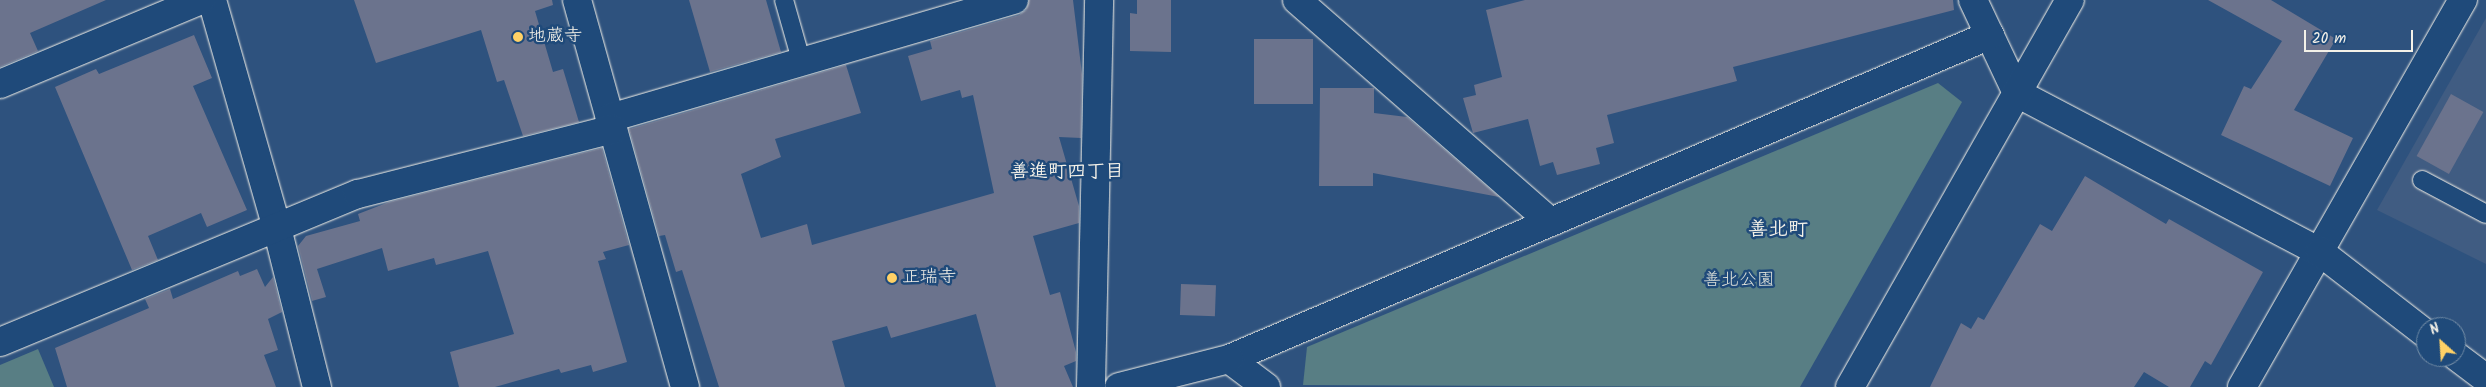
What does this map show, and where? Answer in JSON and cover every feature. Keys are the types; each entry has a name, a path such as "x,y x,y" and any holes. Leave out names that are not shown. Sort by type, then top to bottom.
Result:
{"street":[{"path":"0,84 201,0"},
{"path":"212,0 277,228 318,387"},
{"path":"577,0 686,387"},
{"path":"0,342 358,194 611,123 801,60 1014,0"},
{"path":"1091,387 1099,0"},
{"path":"1297,0 1551,222"},
{"path":"1974,0 2017,93 2320,252 2416,326"},
{"path":"1850,387 2070,0"},
{"path":"2242,387 2463,0"},
{"path":"1123,386 1228,359 1990,35"},
{"path":"1228,359 1266,387"},
{"path":"2466,364 2486,379"}],"lane":[{"path":"784,0 801,60"},
{"path":"2422,180 2486,214"}],"shaded area":[{"path":"2486,18 2486,264 2377,210"}],"green space":[{"name":"善北公園","path":"1938,83 1962,102 1800,387 1303,385 1307,347"},
{"path":"38,349 54,387 0,387 0,365"}],"building":[{"path":"0,0 106,0 30,33 38,51 0,67"},
{"path":"354,0 552,0 553,5 535,11 553,72 563,69 579,122 523,136 504,80 497,82 481,30 376,63"},
{"path":"689,0 766,0 781,52 710,72"},
{"path":"1029,0 1073,0 1082,74 1081,138 1059,137 1079,206 1079,223 1033,236 1050,295 1060,292 1076,352 1076,361 1064,366 1073,387 996,387 976,314 891,338 887,326 832,341 845,387 719,387 682,270 676,272 665,235 659,236 629,129 846,65 861,113 775,139 781,157 741,174 761,238 807,224 812,245 994,193 973,95 962,98 960,90 921,101 908,56 932,49 930,41 1019,15 1026,10"},
{"path":"1137,0 1171,0 1171,52 1130,51 1130,13 1137,14"},
{"path":"1525,0 1953,0 1954,10 1733,67 1737,81 1607,115 1614,143 1596,148 1600,164 1557,175 1553,162 1540,166 1528,119 1473,133 1463,98 1476,95 1474,85 1502,77 1486,10"},
{"path":"2208,0 2271,0 2336,39 2294,110 2353,138 2330,186 2221,135 2244,86 2251,89 2282,41"},
{"path":"194,35 212,78 193,86 247,210 207,227 201,213 148,236 158,260 132,270 55,87 96,69 99,74"},
{"path":"1254,39 1313,39 1313,104 1254,104"},
{"path":"1320,88 1374,88 1374,113 1407,117 1499,197 1373,173 1373,186 1319,186"},
{"path":"2451,94 2483,112 2449,174 2417,156"},
{"path":"602,148 629,245 603,252 606,259 598,261 627,362 593,372 591,365 561,373 559,369 495,387 459,387 450,352 514,334 488,251 436,265 434,258 388,271 382,248 317,269 326,297 312,301 298,246 306,236 360,221 358,214 389,202"},
{"path":"2085,176 2166,224 2169,219 2263,272 2211,365 2205,361 2190,387 2169,387 2144,372 2134,387 1930,387 1961,323 1971,329 1978,317 1984,320 2040,224 2052,231"},
{"path":"257,269 265,287 273,277 282,312 268,319 278,350 264,355 276,387 67,387 55,348 149,308 145,299 170,289 173,299 238,271 240,276"},
{"path":"1181,284 1216,285 1215,316 1180,315"}],"place":[{"name":"地蔵寺","path":"518,37"},
{"name":"正瑞寺","path":"892,278"}],"district":[{"name":"善進町四丁目","path":"1067,173"},
{"name":"善北町","path":"1778,230"}]}
